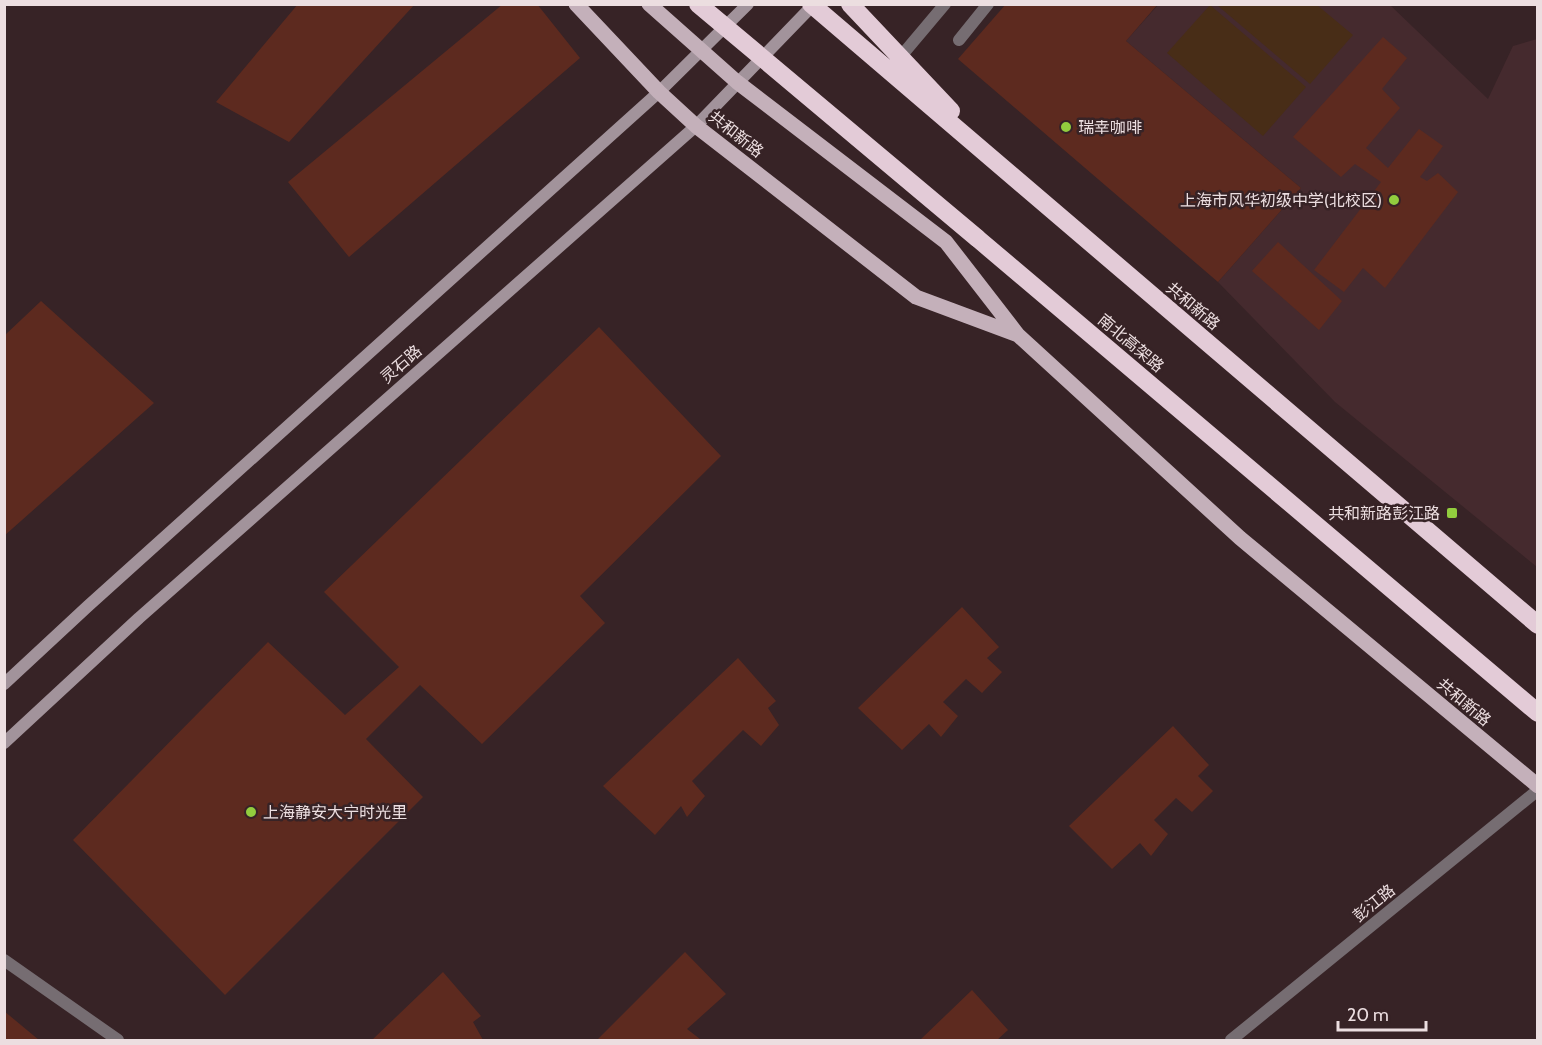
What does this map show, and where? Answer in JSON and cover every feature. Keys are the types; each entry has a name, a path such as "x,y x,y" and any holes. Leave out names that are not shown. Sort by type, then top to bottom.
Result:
{"highway":[{"name":"南北高架路","path":"698,4 1538,713"},
{"path":"812,4 1538,625"},
{"path":"850,4 1018,182"}],"main road":[{"name":"共和新路","path":"576,4 659,92 696,126 916,297 1018,335"},
{"name":"共和新路","path":"649,4 737,82 946,242 1018,335 1240,538 1538,788"},
{"name":"灵石路","path":"4,684 659,92 748,4"},
{"name":"灵石路","path":"4,743 139,618 696,126 812,4"},
{"name":"共和新路","path":"843,4 1001,170 1538,615"}],"street":[{"path":"897,61 945,4"},
{"path":"959,40 988,4"},
{"name":"彭江路","path":"1232,1041 1538,788"},
{"path":"4,960 118,1041"}],"shaded area":[{"name":"上海市风华初级中学(北校区)","path":"1158,5 1390,5 1488,99 1513,46 1537,39 1537,567 1335,402 1218,282 1301,188 1126,41"},
{"path":"1210,5 1306,87 1263,136 1167,53"},
{"path":"1217,5 1317,5 1353,35 1310,84"}],"building":[{"path":"298,4 415,4 289,142 216,102"},
{"path":"503,4 537,4 580,58 349,257 288,182"},
{"path":"1006,4 1158,4 1126,41 1301,188 1218,282 958,59"},
{"path":"1383,37 1407,58 1382,89 1400,108 1366,148 1388,168 1419,129 1443,146 1420,177 1427,181 1438,173 1458,192 1385,288 1363,268 1344,292 1314,270 1381,182 1355,164 1341,177 1293,137"},
{"path":"1278,242 1342,301 1319,330 1252,271"},
{"path":"41,301 154,403 4,536 4,336"},
{"path":"599,327 721,456 580,596 605,623 482,744 420,685 366,739 423,797 225,995 73,840 268,642 345,715 399,667 324,592"},
{"path":"962,607 999,647 987,658 1002,672 982,693 966,679 943,702 958,716 941,737 929,724 902,750 858,708"},
{"path":"738,658 776,701 768,708 779,725 761,746 743,730 692,781 705,796 687,817 681,806 655,835 603,786"},
{"path":"1173,726 1209,765 1198,776 1213,791 1192,812 1176,798 1154,820 1168,834 1151,856 1140,843 1112,869 1069,826"},
{"path":"685,952 726,994 687,1029 700,1039 597,1040"},
{"path":"443,972 481,1016 473,1022 483,1040 372,1040"},
{"path":"972,990 1008,1030 997,1040 920,1040"},
{"path":"4,1011 39,1040 4,1040"}],"place":[{"name":"瑞幸咖啡","path":"1066,127"},
{"name":"上海市风华初级中学(北校区)","path":"1394,200"},
{"name":"共和新路彭江路","path":"1452,513"},
{"name":"上海静安大宁时光里","path":"251,812"}]}
